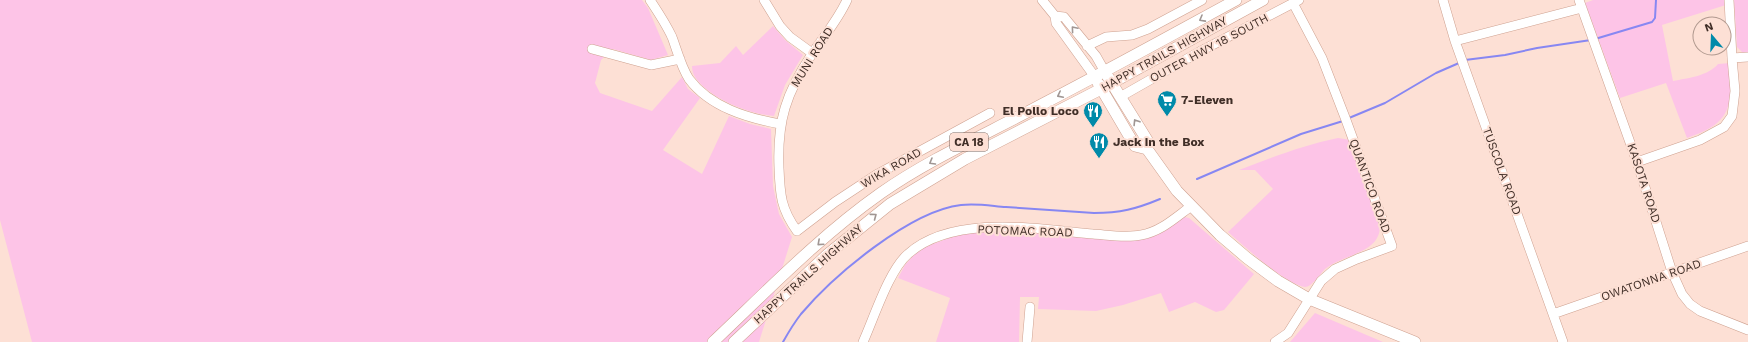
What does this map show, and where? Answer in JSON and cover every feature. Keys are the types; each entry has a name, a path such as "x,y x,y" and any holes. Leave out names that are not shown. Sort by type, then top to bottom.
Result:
{"main road":[{"name":"HAPPY TRAILS HIGHWAY","path":"713,342 849,217 882,193 935,160 1105,72 1236,0"},
{"name":"HAPPY TRAILS HIGHWAY","path":"734,342 828,254 890,204 965,159 1101,89 1263,0"},
{"path":"1105,72 1147,140 1147,149 1177,191 1220,235 1247,258 1278,281 1309,299 1415,342"},
{"path":"1095,77 1135,146 1147,149"}],"street":[{"path":"650,0 671,35 689,78 703,93 716,103 753,119 780,124"},
{"path":"764,0 780,26 790,37 812,53"},
{"name":"MUNI ROAD","path":"797,231 788,219 780,194 780,124 787,100 796,79 812,53 832,26 847,0"},
{"path":"1042,0 1056,16 1056,24 1095,77"},
{"path":"1087,46 1106,37 1132,35 1148,29 1202,0"},
{"name":"TUSCOLA ROAD","path":"1443,0 1456,41 1563,342"},
{"path":"1637,162 1700,140 1724,127 1732,116 1735,91 1729,0"},
{"name":"OUTER HWY 18 SOUTH","path":"1120,97 1158,75 1296,2"},
{"name":"QUANTICO ROAD","path":"1275,342 1288,333 1321,281 1335,269 1392,246 1321,56 1296,2"},
{"path":"1456,41 1580,4"},
{"name":"KASOTA ROAD","path":"1580,4 1637,162 1672,272 1682,294 1690,304 1700,311 1748,330"},
{"path":"1056,16 1064,17 1105,72"},
{"path":"592,49 651,65 680,59"},
{"path":"1732,58 1748,57"},
{"name":"WIKA ROAD","path":"797,231 834,202 876,175 990,113"},
{"name":"POTOMAC ROAD","path":"863,342 895,269 921,244 943,235 984,227 1028,228 1123,236 1141,235 1166,225 1190,206"},
{"name":"OWATONNA ROAD","path":"1553,314 1748,246"},
{"path":"1028,342 1030,307"}],"shaded area":[{"path":"0,0 642,0 648,8 668,55 651,60 613,49 601,60 595,83 600,93 652,111 682,77 688,89 700,98 663,150 702,174 729,116 750,124 771,129 773,186 779,214 792,237 759,342 32,342 0,220"},
{"path":"1593,0 1726,0 1726,5 1662,25 1673,81 1703,74 1718,64 1730,63 1731,78 1729,102 1721,119 1713,126 1687,138 1666,83 1620,98 1585,3"},
{"path":"1734,0 1748,0 1748,53 1743,53 1737,47"},
{"path":"773,26 785,40 803,55 785,85 774,116 742,109 731,104 710,92 695,77 692,66 720,63 736,46 743,55"},
{"path":"1338,138 1351,140 1380,225 1379,235 1368,248 1333,264 1325,269 1310,285 1305,287 1276,272 1228,232 1273,189 1255,170 1239,170 1275,156"},
{"path":"1184,217 1189,218 1254,274 1224,310 1216,312 1195,302 1169,312 1161,293 1123,305 1096,311 1038,309 1039,297 1020,297 1019,342 936,342 950,298 898,278 905,265 914,255 925,247 957,235 995,230 1124,240"},
{"path":"1315,313 1383,342 1290,342"}],"waterway":[{"path":"1595,39 1652,22 1655,18 1656,0"},
{"path":"1465,60 1505,55 1537,48 1591,40"},
{"path":"1349,118 1385,103 1436,73 1459,63"},
{"path":"1197,179 1301,134 1343,121"},
{"path":"783,342 801,314 815,298 853,264 874,247 897,232 919,219 941,210 972,204 1103,213 1128,210 1160,199"}],"place":[{"name":"7-Eleven","path":"1167,117"},
{"name":"El Pollo Loco","path":"1093,128"},
{"name":"Jack in the Box","path":"1099,159"}]}
